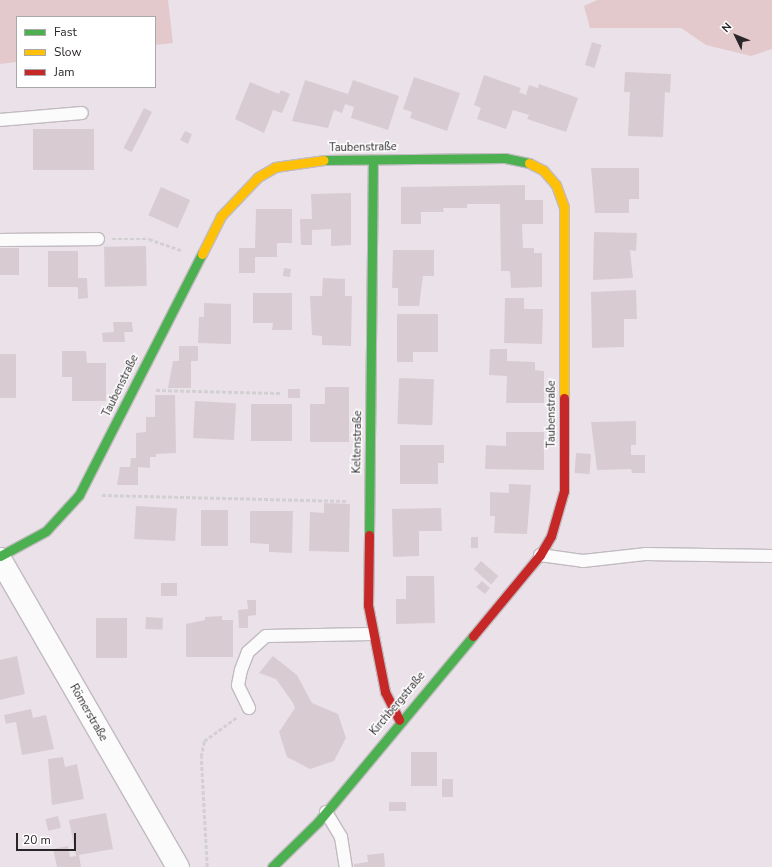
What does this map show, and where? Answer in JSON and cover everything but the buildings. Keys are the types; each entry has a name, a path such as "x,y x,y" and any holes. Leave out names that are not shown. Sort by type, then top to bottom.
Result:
{"street":[{"name":"Taubenstraße","path":"0,558 46,531 79,495 198,258 221,216 258,176 293,162 505,158 522,160 542,170 556,185 564,207 564,491 551,536 540,555"},
{"name":"Keltenstraße","path":"373,160 369,502 371,634 385,692 399,720"},
{"name":"Kirchbergstraße","path":"272,867 296,847 326,812 399,720 540,555"},
{"name":"Römerstraße","path":"0,558 178,867"}],"lane":[{"path":"0,120 82,113"},
{"path":"0,240 98,239"},
{"path":"540,555 583,561 645,554 772,556"},
{"path":"249,708 241,698 238,685 241,670 248,652 266,636 371,634"},
{"path":"326,812 341,837 346,867"}],"path":[{"path":"98,239 165,242 198,258"},
{"path":"157,390 280,393"},
{"path":"79,495 369,502"},
{"path":"207,867 201,757 204,741 212,732 249,708"}],"shaded area":[{"path":"0,0 168,0 173,43 156,45 156,16 16,16 16,62 0,64"},
{"path":"597,0 772,0 772,49 751,56 706,45 681,28 590,28 584,6"}],"traffic: fast":[{"path":"324,160 505,158 529,163"},
{"path":"369,535 373,160"},
{"path":"0,556 46,531 79,495 202,254"},
{"path":"272,867 318,822 473,636"}],"traffic: slow":[{"path":"202,254 221,216 258,177 275,167 324,160"},
{"path":"529,163 543,170 556,185 564,207 564,398"}],"traffic: jam":[{"path":"473,636 540,555 551,536 564,491 564,398"},
{"path":"369,535 368,605 385,692 399,720"}]}
